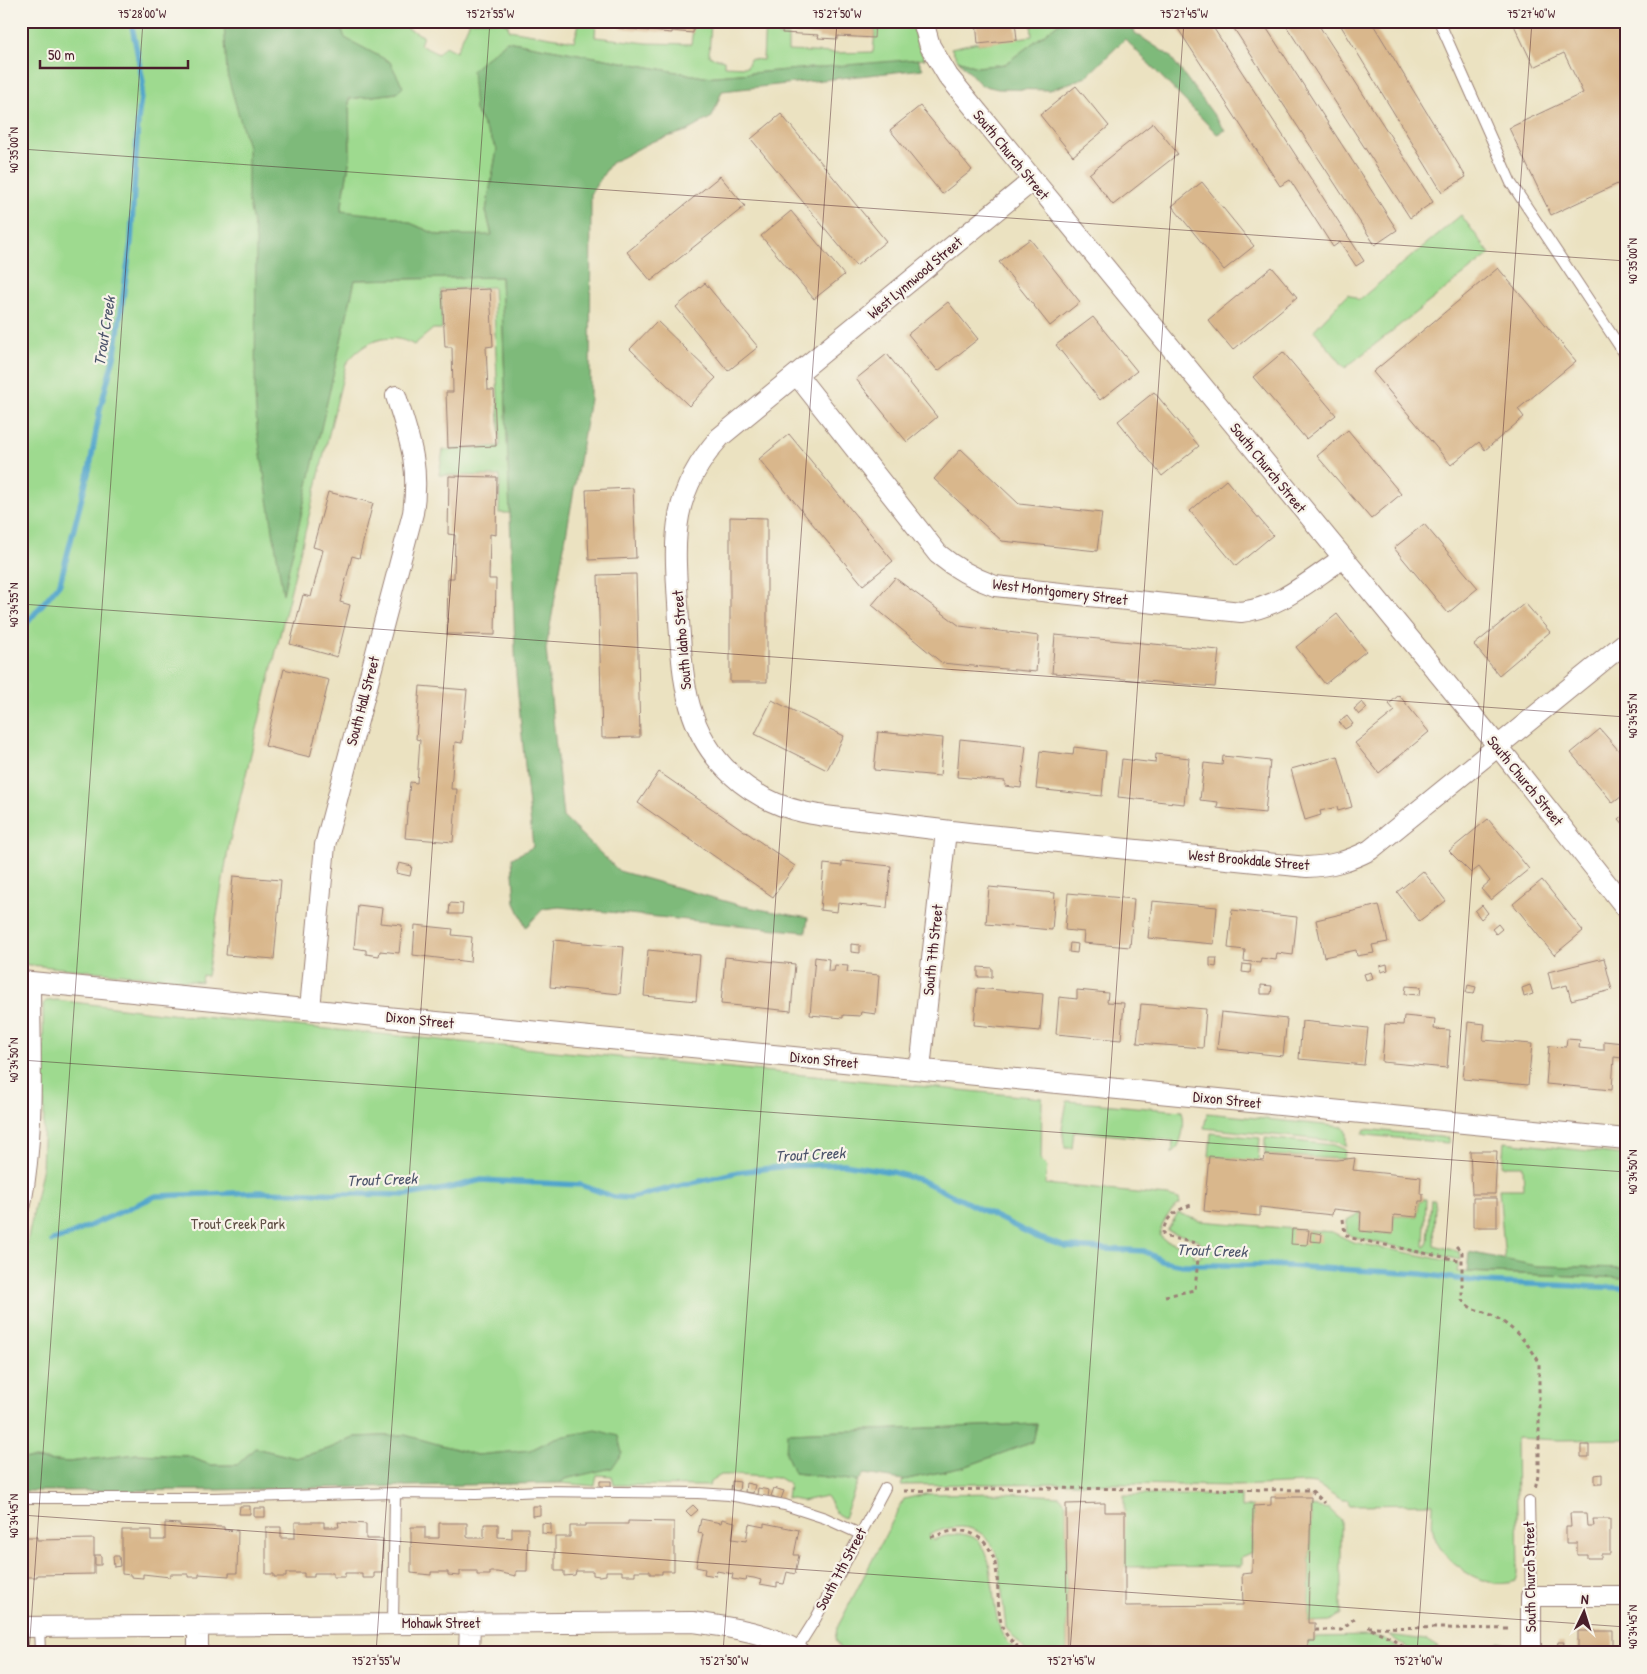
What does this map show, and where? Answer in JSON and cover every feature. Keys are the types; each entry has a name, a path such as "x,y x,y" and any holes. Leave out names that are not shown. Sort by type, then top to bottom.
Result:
{"street":[{"name":"South Church Street","path":"923,21 930,46 948,76 1032,181 1127,291 1342,559 1497,745 1626,908"},
{"name":"West Lynnwood Street","path":"797,375 1032,181"},
{"name":"West Montgomery Street","path":"797,375 938,554 973,578 988,583 1088,596 1241,612 1261,609 1278,602 1342,559"},
{"name":"South Idaho Street","path":"797,375 720,437 703,456 690,478 681,502 676,526 675,552 683,681 689,707 699,732 714,755 732,775 754,792 778,804 803,812 946,831"},
{"name":"South Hall Street","path":"310,1009 325,844 413,513 417,487 415,456 396,396"},
{"name":"West Brookdale Street","path":"946,831 1298,866 1327,866 1349,861 1370,850 1626,642"},
{"name":"South 7th Street","path":"920,1069 946,831"},
{"name":"Dixon Street","path":"25,981 1626,1139"},
{"path":"21,1204 30,1103 25,981"},
{"name":"South Church Street","path":"1531,1596 1531,1653"},
{"path":"1531,1596 1626,1596"},
{"name":"Mohawk Street","path":"30,1627 693,1622 729,1626 763,1636 797,1652"},
{"path":"469,1653 470,1623"},
{"path":"198,1626 198,1653"}],"lane":[{"path":"1439,21 1511,183 1626,356"},
{"name":"South 7th Street","path":"797,1652 885,1488"},
{"path":"21,1498 212,1498 396,1493 476,1494 541,1491 729,1495 800,1509 826,1518 860,1534"},
{"path":"393,1623 396,1493"},
{"name":"South Church Street","path":"1528,1502 1531,1596"},
{"path":"30,1627 40,1653"}],"path":[{"path":"1165,1296 1195,1290 1199,1248 1196,1244 1167,1237 1163,1234 1164,1228 1174,1211 1191,1205"},
{"path":"1343,1219 1345,1234 1351,1238 1463,1262"},
{"path":"1456,1246 1462,1252 1462,1300 1470,1309 1488,1313 1520,1336 1534,1353 1538,1362 1539,1471 1536,1488 1528,1502"},
{"path":"904,1490 1032,1488 1311,1490 1325,1503"},
{"path":"931,1537 961,1530 974,1534 990,1548 995,1558 997,1603 1002,1626 1007,1636 1023,1653"},
{"path":"1315,1630 1341,1630 1356,1617"},
{"path":"1411,1653 1392,1638 1368,1627 1513,1629"}],"green space":[{"path":"21,21 241,21 283,592 355,280 501,277 510,513 499,513 500,476 439,475 443,450 500,446 493,287 441,290 442,329 433,329 414,345 395,339 376,341 368,344 352,356 346,364 229,844 207,976 202,975 201,982 21,964"},
{"path":"224,21 339,21 345,38 390,62 403,87 397,93 349,99 350,157 341,211 396,217 438,235 492,235 486,211 497,149 475,110 472,70 507,41 704,77 918,59 923,69 722,91 712,117 687,131 651,142 611,163 591,193 590,399 546,649 563,817 619,871 742,906 808,918 806,932 559,907 543,909 526,927 515,903 512,858 533,847 516,675 501,277 355,280 283,594 257,429 255,396 256,239 248,198 248,147 227,74"},
{"path":"339,21 410,21 407,28 423,36 420,45 438,54 445,46 456,52 470,21 501,21 508,25 509,30 574,41 580,21 596,21 595,37 647,43 691,44 694,21 711,21 709,56 724,60 724,66 747,67 750,59 763,60 765,21 779,21 778,35 788,36 788,51 837,53 873,52 876,21 911,21 918,46 925,59 704,77 507,41 475,110 497,149 486,211 492,236 438,235 396,217 341,212 350,157 349,99 397,93 390,62 344,38"},
{"path":"1031,21 1062,21 1005,64 977,67 958,60 951,48 978,42 978,44 1032,36"},
{"path":"1062,21 1131,21 1135,33 1170,56 1225,130 1217,134 1125,39 1086,77 1050,90 998,89 981,85 958,60 977,67 1005,64"},
{"path":"1461,215 1490,254 1345,368 1314,330 1348,294 1359,300"},
{"name":"Trout Creek Park","path":"57,1000 161,1013 1042,1098 1041,1161 1047,1167 1045,1184 1168,1196 1179,1199 1180,1204 1166,1218 1160,1236 1166,1241 1194,1249 1194,1257 1201,1257 1199,1240 1167,1231 1178,1213 1200,1221 1332,1232 1353,1242 1459,1263 1457,1272 1626,1278 1626,1439 1559,1440 1516,1438 1518,1574 1516,1581 1504,1583 1492,1583 1479,1579 1467,1573 1446,1556 1434,1535 1432,1523 1433,1504 1349,1505 1348,1500 1342,1500 1316,1484 1237,1486 1070,1483 901,1485 903,1480 964,1467 1033,1442 1037,1424 788,1433 794,1473 858,1481 844,1518 837,1514 826,1496 802,1501 787,1498 789,1484 779,1478 721,1475 710,1482 709,1486 614,1485 612,1476 597,1475 595,1486 560,1483 565,1479 612,1467 555,1438 531,1450 477,1455 404,1435 356,1437 328,1449 296,1458 255,1448 237,1465 210,1465 188,1456 137,1454 69,1462 21,1458 21,1272 42,1171 44,1112 43,1004 46,1001"},
{"path":"1067,1101 1182,1111 1184,1122 1181,1140 1172,1154 1173,1141 1074,1131 1072,1148 1065,1148 1062,1129"},
{"path":"1207,1113 1343,1127 1346,1132 1346,1146 1334,1141 1204,1128"},
{"path":"1365,1129 1449,1138 1449,1142 1367,1135 1363,1134"},
{"path":"1211,1133 1260,1138 1258,1161 1209,1156"},
{"path":"1265,1138 1333,1145 1345,1150 1344,1159 1265,1155"},
{"path":"1504,1142 1626,1155 1626,1268 1537,1266 1505,1261 1499,1189 1524,1189 1523,1166 1502,1166"},
{"path":"1423,1199 1426,1199 1424,1246 1426,1247 1428,1242 1431,1200 1435,1200 1434,1245 1460,1252 1461,1260 1364,1240 1352,1236 1346,1231 1347,1220 1361,1212 1360,1231 1392,1234 1394,1215 1417,1217 1419,1201 1423,1201"},
{"path":"1469,1252 1537,1266 1626,1268 1626,1278 1467,1272"},
{"path":"1037,1424 1033,1442 964,1467 903,1480 864,1474 858,1481 794,1473 786,1453 787,1433"},
{"path":"596,1430 618,1436 622,1453 612,1468 565,1479 560,1483 213,1490 21,1491 21,1458 69,1462 137,1454 188,1456 210,1465 237,1465 255,1448 296,1458 328,1449 356,1437 405,1435 477,1455 531,1450 555,1438"},
{"path":"1002,1493 1060,1496 1066,1504 1067,1653 1028,1653 1006,1628 998,1557 993,1546 986,1538 970,1528 961,1527 929,1535 933,1540 956,1534 972,1537 982,1545 988,1558 1000,1628 1005,1638 1018,1653 842,1653 835,1640 837,1628 904,1499 926,1494"},
{"path":"1124,1495 1241,1495 1241,1507 1253,1506 1252,1552 1241,1557 1241,1566 1125,1567"},
{"path":"1311,1506 1329,1509 1341,1520 1341,1614 1330,1622 1308,1623"},
{"path":"1389,1635 1426,1640 1447,1653 1414,1653"},
{"path":"1370,1636 1383,1638 1406,1653 1308,1653 1308,1641 1315,1641 1315,1637"},
{"path":"1500,1642 1510,1645 1510,1653 1484,1653"}],"building":[{"path":"558,21 577,21 576,24 558,23"},
{"path":"600,21 694,21 693,33 672,31 672,33 600,25"},
{"path":"783,21 875,21 874,38 838,36 838,39 818,38 819,35 782,33"},
{"path":"976,21 1015,21 1017,40 978,44"},
{"path":"1173,21 1209,21 1364,261 1356,266 1340,242 1333,247 1290,180 1280,186"},
{"path":"1229,21 1262,21 1397,230 1375,245"},
{"path":"1283,21 1316,21 1433,202 1410,218"},
{"path":"1338,21 1371,21 1466,177 1442,192"},
{"path":"1512,21 1626,21 1626,180 1551,215 1509,128 1583,93 1564,53 1534,67"},
{"path":"1076,86 1109,126 1073,156 1040,115"},
{"path":"920,106 972,170 942,194 890,130"},
{"path":"781,114 886,241 856,266 751,139"},
{"path":"1153,123 1178,154 1113,205 1089,174"},
{"path":"720,176 745,206 651,281 627,252"},
{"path":"1202,182 1254,246 1224,270 1172,206"},
{"path":"791,211 844,275 814,299 761,236"},
{"path":"1030,239 1080,302 1050,326 999,262"},
{"path":"1272,267 1297,297 1233,350 1208,320"},
{"path":"1498,268 1576,361 1518,409 1524,417 1485,450 1479,442 1451,465 1373,372"},
{"path":"705,283 758,347 728,371 676,307"},
{"path":"490,289 493,346 486,347 488,390 494,390 496,446 448,448 446,392 453,392 452,347 445,347 442,291"},
{"path":"948,302 978,339 938,371 908,334"},
{"path":"1093,317 1137,371 1100,400 1056,345"},
{"path":"657,321 716,378 689,406 630,349"},
{"path":"1283,352 1336,415 1306,439 1253,377"},
{"path":"887,354 937,417 907,442 856,379"},
{"path":"1154,392 1199,446 1162,476 1118,421"},
{"path":"1348,430 1401,494 1371,519 1317,456"},
{"path":"789,434 893,561 863,585 759,459"},
{"path":"961,449 1019,504 1102,513 1097,551 1002,541 934,479"},
{"path":"449,476 497,477 496,535 490,534 489,579 496,579 495,635 447,634 448,578 454,578 455,535 448,534"},
{"path":"1226,480 1273,535 1236,566 1190,511"},
{"path":"633,488 636,558 589,560 586,490"},
{"path":"328,492 373,503 359,558 352,556 340,602 350,605 337,657 290,644 303,595 311,597 323,550 313,547"},
{"path":"730,517 767,518 767,682 730,682"},
{"path":"1424,524 1478,588 1448,613 1394,548"},
{"path":"636,574 640,737 602,738 598,575"},
{"path":"895,578 960,626 1039,636 1036,672 942,663 872,605"},
{"path":"1525,603 1550,632 1499,675 1474,645"},
{"path":"1337,614 1366,651 1325,684 1296,647"},
{"path":"1055,635 1219,650 1215,687 1052,673"},
{"path":"284,669 329,680 310,757 265,746"},
{"path":"420,686 467,690 462,743 455,742 453,762 451,789 457,789 453,842 405,838 410,782 417,783 420,740 416,739"},
{"path":"1399,695 1429,732 1379,773 1355,743 1395,711 1389,704"},
{"path":"772,700 844,736 827,770 755,734"},
{"path":"1362,702 1367,708 1359,715 1354,709"},
{"path":"1347,716 1353,724 1345,729 1339,722"},
{"path":"1600,729 1626,759 1626,793 1613,803 1571,753"},
{"path":"878,732 943,738 940,776 874,770"},
{"path":"960,739 1026,746 1021,788 1005,786 1005,781 957,777"},
{"path":"1074,747 1106,751 1102,796 1036,789 1040,751 1073,755"},
{"path":"1156,754 1189,758 1184,804 1118,797 1122,759 1155,763"},
{"path":"1223,756 1270,761 1265,813 1217,808 1218,802 1200,800 1204,763 1222,765"},
{"path":"1338,756 1352,807 1338,811 1337,807 1320,811 1321,815 1305,820 1291,769"},
{"path":"659,772 795,866 773,897 638,803"},
{"path":"1626,813 1626,827 1619,819"},
{"path":"1488,819 1529,869 1491,900 1481,889 1490,881 1479,867 1471,873 1449,851"},
{"path":"842,861 891,866 887,908 838,903 837,912 820,910 824,864 842,866"},
{"path":"399,863 412,866 410,876 396,873"},
{"path":"1423,871 1446,901 1419,921 1397,892"},
{"path":"233,876 281,880 274,959 226,955"},
{"path":"1542,880 1583,931 1554,955 1513,904"},
{"path":"989,887 1055,893 1052,930 986,924"},
{"path":"1068,893 1134,899 1130,947 1083,943 1084,932 1065,930"},
{"path":"1152,901 1217,907 1214,944 1148,938"},
{"path":"450,903 463,904 462,914 449,914"},
{"path":"358,905 382,908 380,923 402,925 399,953 380,951 379,956 366,954 366,950 354,948"},
{"path":"1379,905 1388,942 1372,945 1374,953 1357,956 1356,950 1324,957 1316,920"},
{"path":"1482,905 1488,913 1481,919 1475,911"},
{"path":"1232,910 1297,917 1293,955 1277,953 1276,960 1261,958 1260,963 1244,961 1245,950 1228,948"},
{"path":"1498,924 1502,929 1496,934 1492,929"},
{"path":"415,925 453,929 452,935 472,937 470,962 413,955"},
{"path":"554,940 624,947 620,994 550,987"},
{"path":"1070,943 1078,944 1077,953 1069,952"},
{"path":"851,944 860,945 860,953 851,952"},
{"path":"648,950 700,955 696,1001 644,996"},
{"path":"725,957 795,964 791,1011 721,1004"},
{"path":"815,957 829,959 828,971 834,971 835,965 848,966 847,972 879,975 876,1014 861,1012 860,1016 843,1015 843,1018 810,1015"},
{"path":"1210,958 1217,958 1216,967 1210,966"},
{"path":"1604,958 1612,990 1571,1000 1567,985 1552,989 1548,972"},
{"path":"1243,964 1251,965 1250,973 1242,972"},
{"path":"1387,964 1388,970 1381,972 1380,966"},
{"path":"978,967 992,968 992,977 978,977"},
{"path":"1371,972 1373,978 1366,980 1364,974"},
{"path":"1261,985 1272,986 1271,994 1261,994"},
{"path":"1468,985 1476,987 1474,994 1466,993"},
{"path":"1530,985 1533,994 1524,997 1522,988"},
{"path":"1406,986 1421,987 1420,995 1405,994"},
{"path":"977,988 1043,994 1040,1031 974,1025"},
{"path":"1077,990 1108,993 1107,1002 1124,1003 1121,1040 1056,1034 1059,997 1077,999"},
{"path":"1141,1004 1206,1009 1203,1048 1137,1043"},
{"path":"1221,1012 1287,1019 1283,1056 1217,1049"},
{"path":"1404,1016 1435,1019 1434,1029 1450,1030 1447,1068 1382,1062 1385,1024 1403,1025"},
{"path":"1302,1021 1368,1028 1364,1065 1299,1059"},
{"path":"1468,1022 1485,1024 1483,1040 1532,1044 1528,1085 1463,1079"},
{"path":"1567,1039 1580,1040 1579,1048 1599,1050 1604,1050 1604,1041 1623,1043 1622,1058 1614,1057 1612,1090 1546,1084 1549,1046 1566,1047"},
{"path":"1470,1151 1497,1151 1495,1194 1472,1194"},
{"path":"1265,1155 1336,1160 1355,1158 1353,1170 1421,1177 1420,1194 1423,1194 1423,1201 1419,1201 1417,1217 1394,1215 1393,1234 1360,1231 1361,1212 1333,1209 1332,1215 1260,1207 1260,1216 1204,1211 1209,1156 1264,1161"},
{"path":"1473,1198 1497,1198 1497,1227 1473,1227"},
{"path":"1292,1229 1309,1230 1307,1245 1291,1244"},
{"path":"1311,1232 1322,1234 1321,1242 1310,1241"},
{"path":"1581,1445 1589,1445 1589,1457 1581,1457"},
{"path":"1602,1474 1602,1484 1595,1484 1595,1475"},
{"path":"600,1481 611,1481 611,1487 600,1487"},
{"path":"732,1481 740,1482 739,1491 731,1490"},
{"path":"746,1483 755,1485 753,1493 745,1492"},
{"path":"758,1488 769,1490 768,1497 757,1495"},
{"path":"774,1488 784,1491 781,1499 771,1496"},
{"path":"1271,1497 1311,1497 1308,1623 1315,1623 1315,1641 1308,1641 1308,1653 1067,1653 1066,1504 1105,1503 1105,1512 1125,1512 1125,1606 1243,1605 1242,1574 1252,1573 1253,1506 1271,1505"},
{"path":"693,1505 698,1510 691,1516 686,1511"},
{"path":"240,1506 250,1506 250,1514 239,1514"},
{"path":"532,1506 540,1506 540,1515 532,1516"},
{"path":"254,1508 265,1508 265,1517 254,1517"},
{"path":"1570,1513 1586,1513 1587,1526 1594,1526 1593,1519 1610,1519 1610,1554 1601,1554 1601,1558 1587,1558 1587,1555 1577,1555 1577,1543 1566,1543 1566,1527 1571,1527"},
{"path":"701,1519 721,1523 722,1519 735,1522 732,1539 746,1541 749,1524 764,1527 764,1523 799,1530 794,1555 799,1555 795,1574 787,1572 784,1584 777,1583 777,1587 760,1584 761,1580 754,1578 747,1577 746,1581 732,1579 733,1574 717,1571 716,1576 704,1574 705,1569 696,1567 703,1534 698,1533"},
{"path":"628,1521 674,1522 674,1571 650,1574 650,1571 635,1571 635,1575 622,1575 622,1571 606,1571 606,1575 599,1576 593,1575 593,1571 576,1571 575,1575 564,1576 564,1571 555,1571 555,1537 570,1537 570,1526 628,1524"},
{"path":"295,1522 324,1522 324,1527 339,1527 338,1522 366,1524 366,1539 383,1539 382,1573 374,1573 374,1578 362,1578 362,1573 345,1573 345,1577 333,1577 333,1573 314,1573 314,1577 304,1577 304,1573 286,1573 286,1577 274,1577 274,1574 266,1574 266,1527 281,1527 281,1538 295,1538"},
{"path":"165,1523 180,1524 180,1526 224,1527 224,1530 238,1531 237,1573 229,1573 229,1576 199,1574 199,1577 188,1577 188,1574 170,1574 170,1577 143,1574 143,1578 122,1574 122,1530 151,1530 151,1540 165,1540"},
{"path":"439,1523 467,1523 467,1537 469,1538 484,1538 484,1524 498,1524 498,1537 512,1538 512,1528 528,1528 527,1571 516,1571 516,1576 497,1572 490,1572 490,1575 477,1575 477,1571 460,1571 460,1576 448,1575 448,1572 431,1572 431,1575 411,1573 411,1527 425,1527 425,1538 439,1538"},
{"path":"542,1523 551,1524 551,1534 542,1533"},
{"path":"21,1537 37,1537 37,1540 94,1539 94,1574 21,1577"},
{"path":"95,1555 101,1555 101,1565 95,1565"},
{"path":"113,1556 119,1556 120,1566 114,1567"},
{"path":"1578,1631 1613,1631 1613,1653 1578,1653"},
{"path":"1558,1642 1564,1642 1563,1649 1557,1649"}],"waterway":[{"name":"Trout Creek","path":"21,626 27,623 60,583 90,466 100,409 115,353 131,242 138,120 143,82 131,21"},
{"name":"Trout Creek","path":"52,1241 156,1196 260,1192 406,1195 445,1189 481,1180 581,1185 614,1197 630,1198 738,1172 787,1166 844,1164 892,1172 921,1180 1037,1237 1066,1247 1144,1251 1162,1261 1183,1265 1270,1265 1422,1274 1480,1282 1626,1288"}]}
